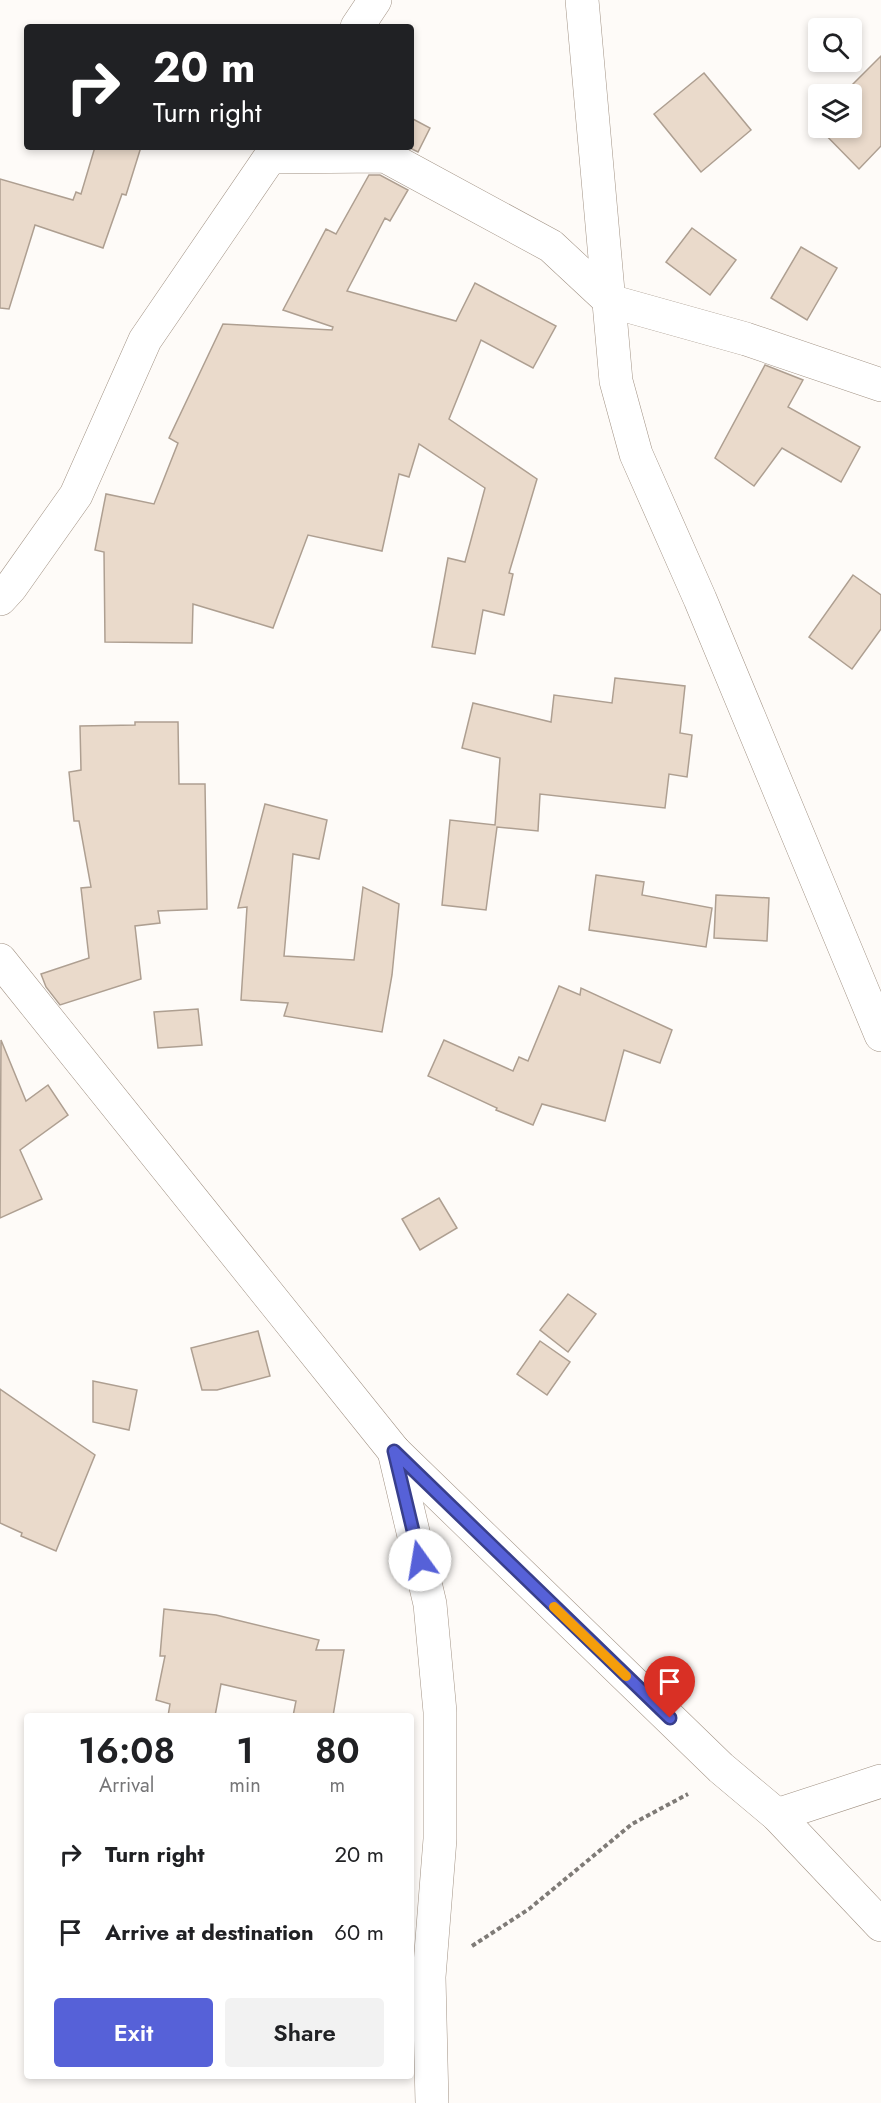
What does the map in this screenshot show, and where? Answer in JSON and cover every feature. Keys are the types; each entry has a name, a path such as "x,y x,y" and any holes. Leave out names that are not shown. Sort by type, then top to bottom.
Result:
{"street":[{"path":"359,24 375,0"},
{"path":"582,0 616,381 636,454 700,599 881,1035"},
{"path":"0,599 11,587 76,495 145,340 274,152 385,156 551,246 610,301 746,339 881,386"},
{"path":"0,960 394,1451 721,1768 777,1815 881,1925"},
{"path":"394,1451 430,1604 440,1712 440,1839 430,1970 432,2103"},
{"path":"777,1815 881,1781"}],"path":[{"path":"430,1970 468,1949 530,1909 632,1824 698,1789 721,1768"}],"building":[{"path":"881,56 881,146 859,169 829,138 862,138 862,84 853,84"},
{"path":"704,73 751,130 701,172 654,114"},
{"path":"414,120 430,128 418,152 414,150"},
{"path":"94,150 140,150 126,195 122,194 103,248 35,225 9,309 0,308 0,179 73,200 76,192 81,194"},
{"path":"369,175 380,175 408,190 390,221 385,218 347,291 456,321 475,283 556,326 533,368 481,340 449,419 537,479 509,573 513,574 504,615 483,610 475,654 432,647 448,558 465,562 485,488 419,444 409,477 399,474 382,551 308,535 273,628 193,604 192,643 105,642 104,552 95,550 106,494 154,504 178,443 169,438 223,324 332,330 333,327 283,310 326,229 336,234"},
{"path":"692,228 736,260 710,295 666,262"},
{"path":"801,247 837,268 807,320 771,298"},
{"path":"765,365 803,380 788,407 860,447 841,482 782,448 754,486 715,458"},
{"path":"853,575 881,595 881,629 852,669 809,637"},
{"path":"615,678 685,686 680,733 692,735 687,777 669,774 665,808 540,794 538,831 497,827 486,910 442,905 450,820 495,825 500,758 462,748 473,703 551,722 554,695 612,703"},
{"path":"135,722 178,722 179,784 205,784 207,909 158,911 160,923 135,926 141,979 60,1005 46,987 41,974 89,958 81,888 91,887 79,821 74,821 69,772 81,770 80,726 135,725"},
{"path":"265,804 327,820 319,859 293,854 284,956 354,960 363,887 399,904 392,975 382,1032 284,1016 288,1003 241,1000 247,907 238,908"},
{"path":"596,875 644,882 642,895 712,908 706,947 589,930"},
{"path":"716,895 769,898 767,941 714,938"},
{"path":"559,986 580,995 581,988 672,1030 660,1063 624,1050 605,1121 542,1104 533,1125 496,1110 497,1108 428,1076 444,1040 513,1071 519,1057 528,1061"},
{"path":"198,1009 202,1045 158,1048 154,1012"},
{"path":"1,1040 26,1101 48,1085 68,1115 20,1150 42,1199 0,1218"},
{"path":"439,1198 457,1228 420,1250 402,1219"},
{"path":"568,1294 596,1314 568,1352 540,1330"},
{"path":"258,1331 270,1376 217,1390 202,1390 191,1348"},
{"path":"540,1341 570,1362 547,1395 517,1374"},
{"path":"93,1381 137,1390 129,1430 93,1422"},
{"path":"0,1389 95,1455 56,1551 21,1536 22,1533 0,1523"},
{"path":"164,1609 216,1615 319,1640 316,1650 344,1650 334,1713 294,1713 296,1701 221,1684 216,1713 168,1713 170,1704 156,1700 165,1656 160,1656"}],"slow traffic":[{"path":"554,1607 626,1676"}],"route":[{"path":"420,1560 394,1451 670,1718"}]}
